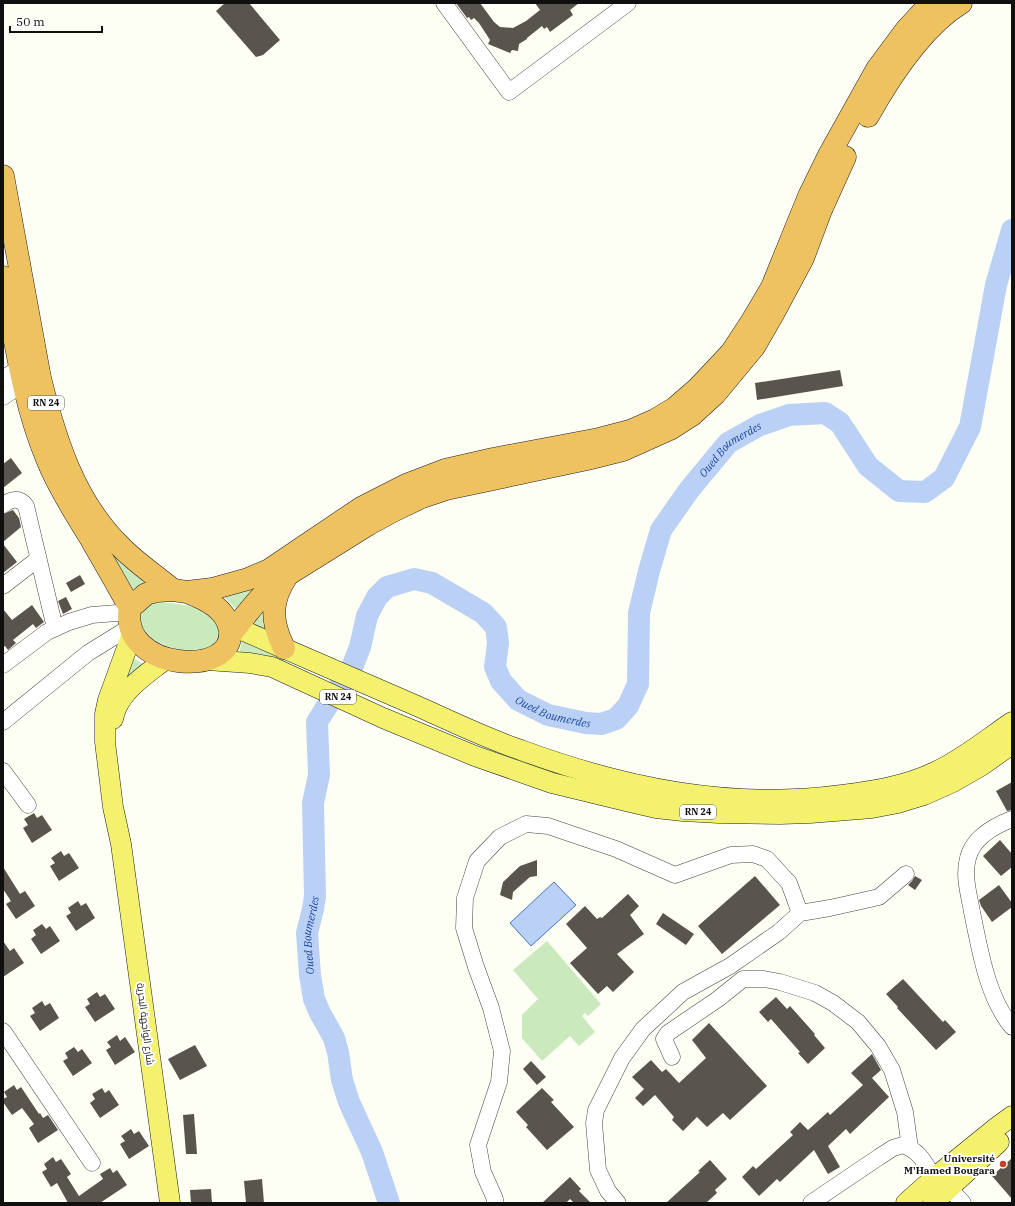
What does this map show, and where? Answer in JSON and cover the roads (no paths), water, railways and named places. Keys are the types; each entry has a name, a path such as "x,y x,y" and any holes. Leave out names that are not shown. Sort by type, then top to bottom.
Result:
{"highway":[{"path":"931,3 906,30 877,69 829,155 809,196 772,287 752,321 731,353 698,388 675,408 655,420 630,431 599,440 493,459 445,470 406,485 361,508 269,570 248,579 212,589 157,591 146,594 130,620 145,648 158,656 176,661 192,662 206,660 221,654 229,644 232,628 262,594 276,582 290,572 393,511 422,497 446,489 579,461 623,450 670,429 692,415 715,394 754,347 803,258 821,210 837,174 880,94 910,52 938,20 961,3"},
{"name":"RN 24","path":"3,176 40,378 47,407 61,451 74,481 88,506 119,545 180,591"},
{"name":"RN 24","path":"3,277 16,376 33,423 47,460 57,481 68,503 108,568 130,620"},
{"path":"284,648 277,633 274,617 275,601 281,585 290,572"},
{"path":"180,591 210,602 218,609 232,628"}],"main road":[{"name":"شارع الواجهة البحرية","path":"130,620 105,714 105,742 113,807 121,844 170,1203"},
{"name":"RN 24","path":"232,628 284,648 519,750 596,775 677,793 769,800 817,798 884,789 934,772 958,759 1012,722"},
{"name":"شارع الواجهة البحرية","path":"121,844 122,817 112,739 114,713 127,692 167,658"},
{"name":"RN 24","path":"206,660 272,667 383,718 482,758 552,783 656,808 719,813 810,813 872,808 898,803 924,795 953,782 981,766 1012,744"},
{"path":"932,1203 941,1183 997,1127 1012,1116"},
{"path":"906,1203 941,1183 1012,1130"}],"street":[{"path":"444,3 509,92 628,3"},
{"path":"3,397 16,376"},
{"path":"3,505 15,499 19,500 26,506 55,628"},
{"path":"3,586 38,559"},
{"path":"3,665 47,632 55,628 92,615 130,620"},
{"path":"3,722 130,620"},
{"path":"3,771 28,806"},
{"path":"1012,818 995,826 984,834 968,856 966,869 981,958 995,1000 1006,1020 1012,1027"},
{"path":"495,1203 495,1199 483,1172 478,1145 499,1082 502,1050 491,1008 464,928 465,898 476,861 500,837 526,824 548,826 616,849 675,875 731,855 753,854 766,858 789,883 800,914"},
{"path":"618,1203 608,1191 598,1170 594,1123 596,1110 622,1058 643,1029 683,992 730,966 779,932 800,914 879,897 906,874"},
{"path":"672,1057 664,1039 668,1033 743,979 764,978 816,993 833,1003 858,1022 878,1046 892,1070 905,1112 910,1148"},
{"path":"3,1031 92,1163"},
{"path":"811,1203 892,1148 903,1144 915,1151 941,1183 963,1203"}],"water":[{"path":"554,882 576,905 531,946 510,923"}],"waterway":[{"name":"Oued Boumerdes","path":"389,1203 372,1152 349,1102 342,1080 338,1052 334,1038 314,999 310,975 307,933 315,896 313,803 319,775 317,722 353,665 360,647 367,616 377,597 387,587 414,579 432,583 483,613 496,627 498,643 495,667 501,681 518,700 548,715 586,723 601,724 616,719 628,706 638,684 639,613 661,530 689,490 728,443 760,425 789,415 825,413 840,423 868,466 899,491 925,492 944,478 970,427 996,285 1012,230"}],"place":[{"name":"Université M'Hamed Bougara","path":"1003,1164"}]}
